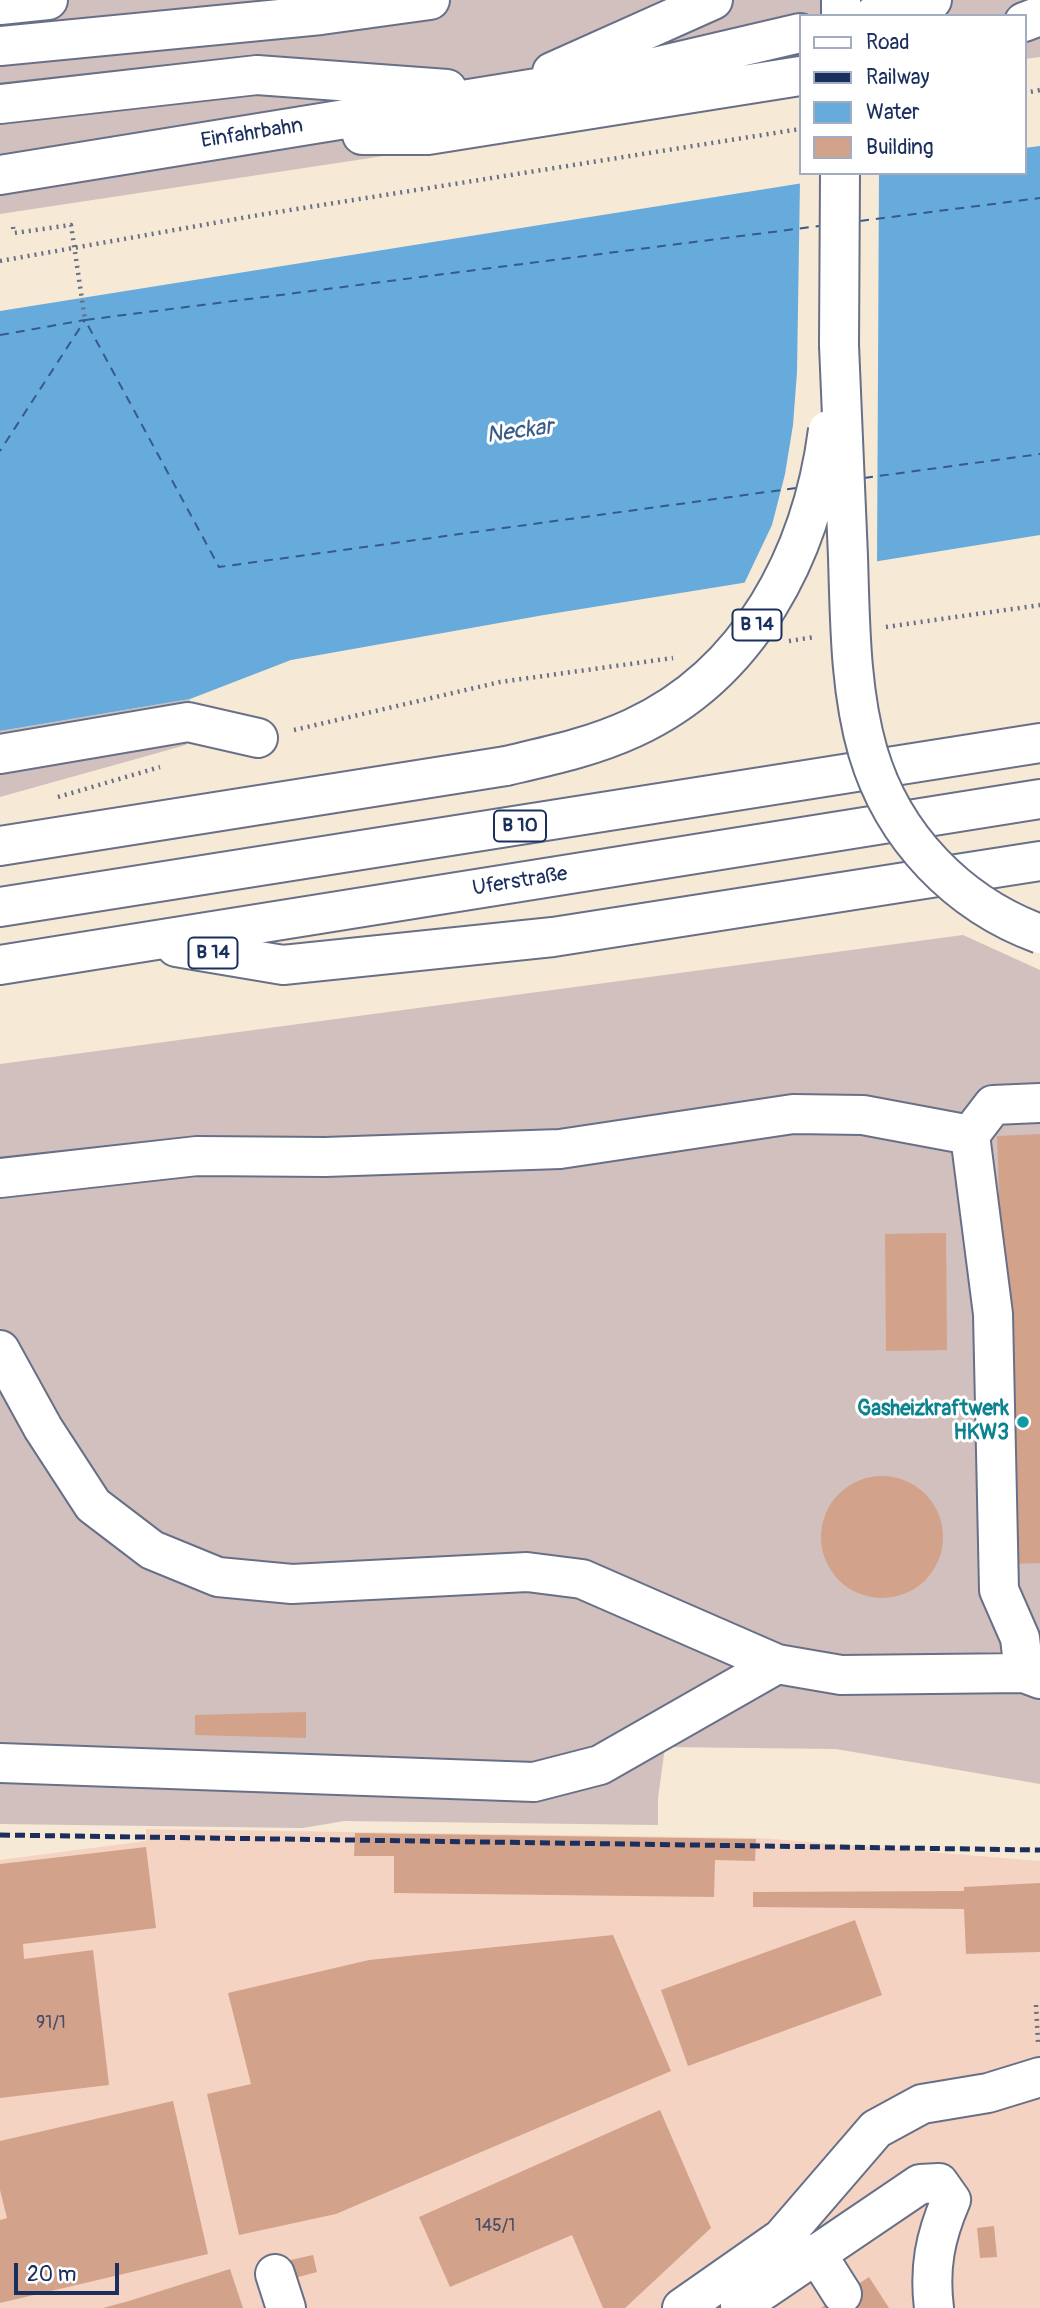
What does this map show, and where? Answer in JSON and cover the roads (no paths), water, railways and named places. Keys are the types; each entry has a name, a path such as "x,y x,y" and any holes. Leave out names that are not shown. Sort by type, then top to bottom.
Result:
{"main road":[{"path":"0,5 48,0"},
{"path":"0,46 321,15 430,0"},
{"path":"505,93 713,0"},
{"path":"880,14 932,0"},
{"name":"Einfahrbahn","path":"0,175 629,73 799,33"},
{"name":"Einfahrbahn","path":"0,104 257,75 505,93"},
{"path":"241,136 428,135 799,76"},
{"name":"B 14","path":"0,846 506,766 583,748 634,728 684,698 722,667 763,618 793,563 813,506 827,440 839,345 840,175"},
{"path":"839,345 852,653 869,753 886,798 932,864 990,913 1040,934"},
{"path":"0,754 188,722 258,738"},
{"name":"B 10","path":"0,907 1040,743"},
{"name":"Uferstraße","path":"0,965 1040,799"},
{"name":"B 14","path":"143,941 283,965 553,937 1040,861"},
{"path":"0,1350 43,1428 93,1505 152,1550 218,1577 292,1584 527,1572 583,1579 777,1664 841,1675 1031,1651 999,1590 993,1314 970,1135 993,1105 1040,1103"},
{"path":"0,1178 197,1156 325,1157 560,1149 793,1114 863,1115 970,1135"},
{"path":"0,1763 534,1782 600,1765 777,1664"},
{"path":"681,2308 782,2238 876,2129 922,2104 988,2093 1040,2077"},
{"path":"740,2306 920,2184 939,2183 951,2200 936,2234 930,2277 934,2308"},
{"path":"816,2253 842,2294"}],"water":[{"name":"Neckar","path":"1040,146 1040,535 544,615 291,660 190,699 0,731 0,311 853,175 1026,175 1026,148"}],"railway":[{"path":"0,1835 1040,1850"}],"place":[{"name":"Gasheizkraftwerk HKW3","path":"1023,1422"}]}
